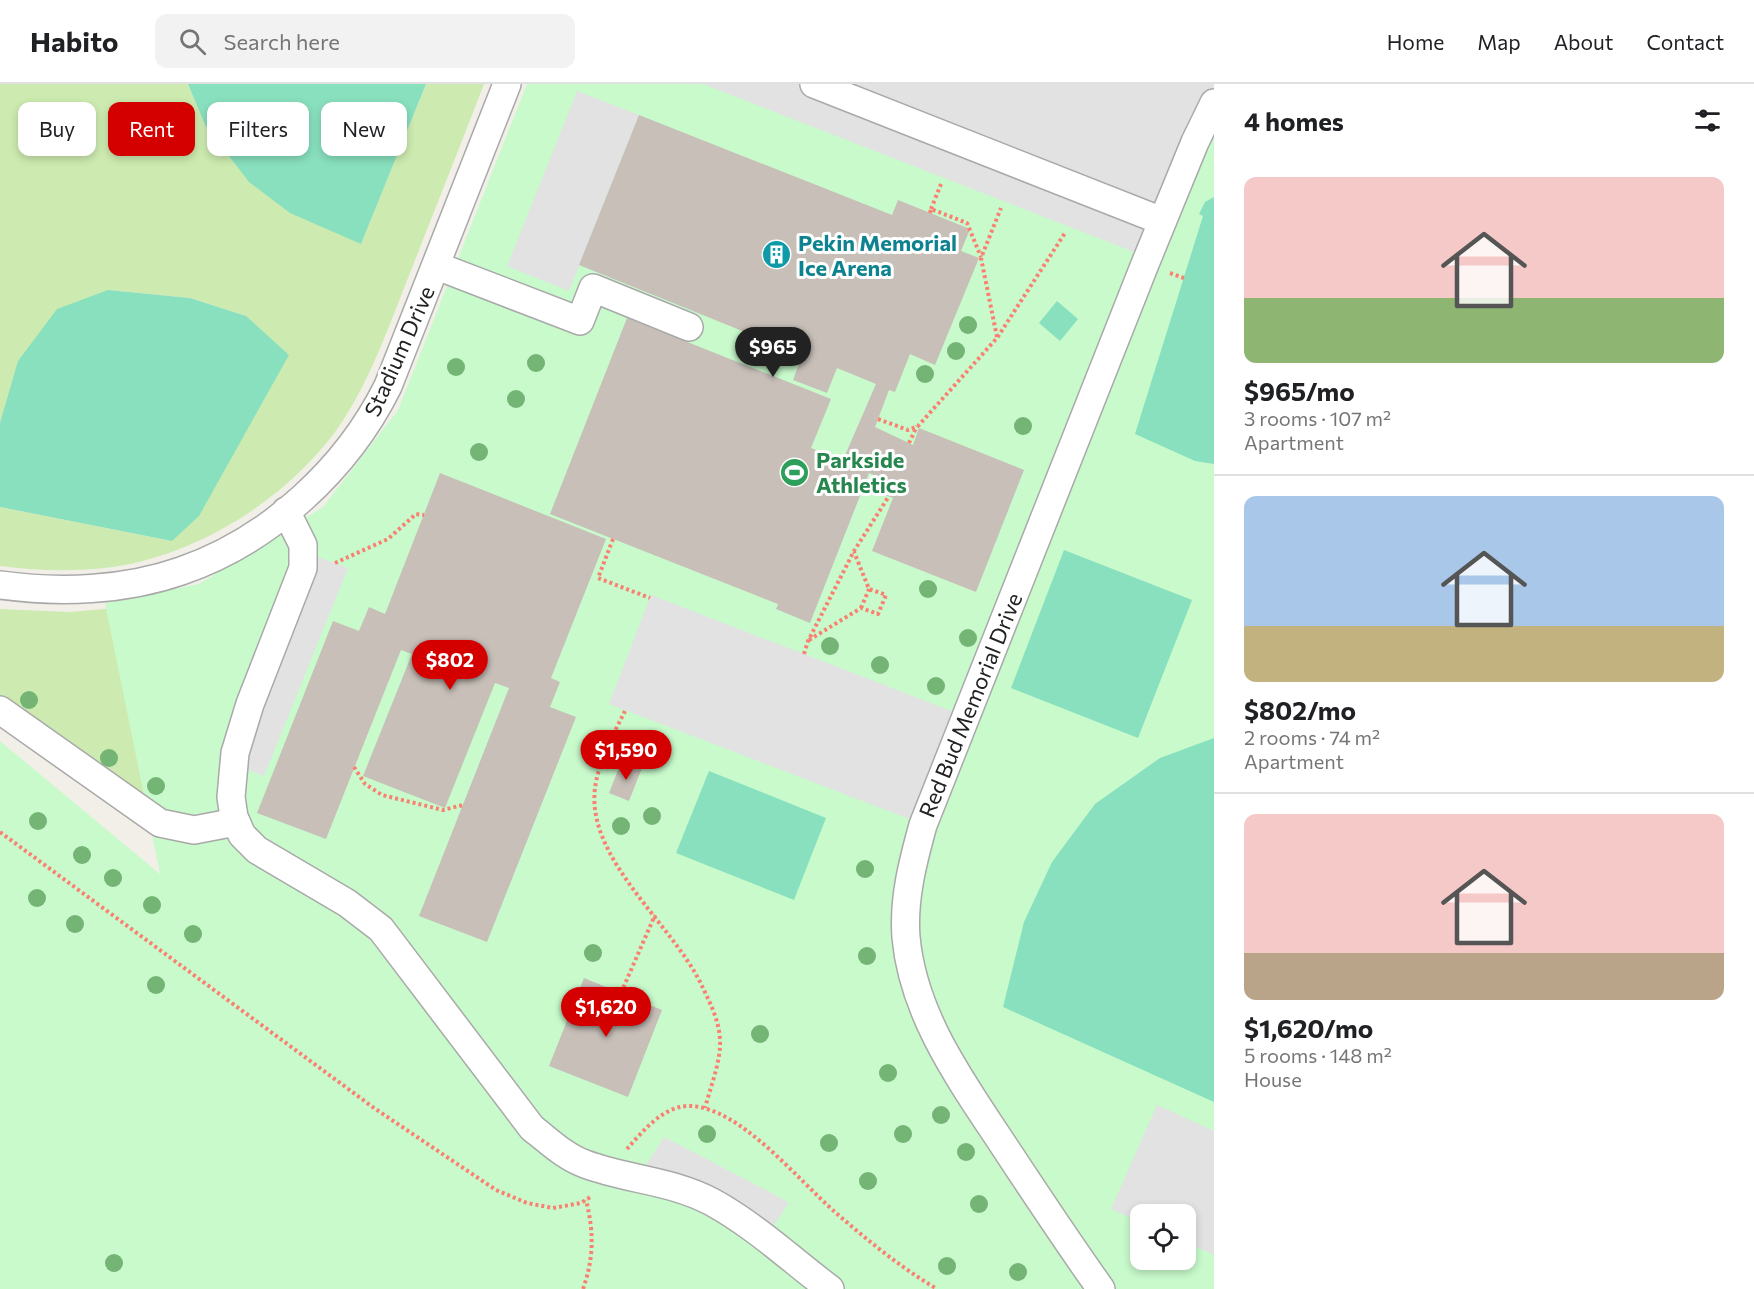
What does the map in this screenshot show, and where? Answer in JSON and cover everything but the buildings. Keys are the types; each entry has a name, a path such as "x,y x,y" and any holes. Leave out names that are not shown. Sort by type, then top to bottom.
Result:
{"street":[{"name":"Stadium Drive","path":"0,585 56,590 93,588 156,578 182,571 238,544 286,511 329,472 378,406 401,357 507,84"},
{"path":"814,84 1162,221"},
{"name":"Red Bud Memorial Drive","path":"1101,1289 972,1098 935,1035 913,976 906,937 906,903 923,825 1162,221 1214,103"},
{"path":"436,266 580,321 593,288 688,327"},
{"path":"286,511 303,545 303,568 250,704 235,753 231,797 236,822 242,835 257,850 347,903 381,929 532,1128 562,1151 584,1164 669,1184 712,1202 748,1226 830,1289"},
{"path":"0,710 160,823 194,830 236,822"}],"path":[{"path":"941,184 931,211 967,223 981,258 997,338"},
{"path":"981,258 1001,208"},
{"path":"909,443 918,426 997,338 1065,233"},
{"path":"878,419 908,430 918,426"},
{"path":"804,654 808,641 854,551 889,496"},
{"path":"335,563 388,539 416,514 424,515"},
{"path":"613,539 598,578 650,598"},
{"path":"808,641 861,608 869,589 854,551"},
{"path":"861,608 878,614 886,595 869,589"},
{"path":"625,711 596,781 594,816 602,841 698,977 716,1017 720,1047 705,1108"},
{"path":"354,767 365,784 382,795 443,810 463,805"},
{"path":"621,993 655,915"},
{"path":"583,1289 592,1251 593,1227 586,1200"}],"green space":[{"path":"0,84 188,84 207,127 207,156 246,156 361,244 397,156 407,156 407,131 426,84 484,84 379,350 354,402 324,446 300,472 244,516 180,549 146,560 113,567 56,570 0,566 0,507 172,541 246,316 190,298 108,290 0,422"},
{"path":"188,84 426,84 407,131 407,102 321,102 321,156 397,156 361,244 290,213 249,182 229,156 309,156 309,102 207,102 207,128"},
{"path":"527,84 1214,84 1214,1289 0,1289 0,741 160,874 105,603 199,584 323,507 398,410"},
{"path":"1214,197 1214,464 1195,461 1135,434 1203,216 1199,214 1205,202"},
{"path":"108,290 190,298 246,316 289,355 199,516 172,541 0,507 0,423 18,361 57,309"},
{"path":"1057,301 1078,319 1060,341 1039,323"},
{"path":"1064,550 1192,600 1138,738 1011,688"},
{"path":"115,608 168,820 0,698 0,609 70,612"},
{"path":"1214,738 1214,1102 1003,1007 1024,922 1052,862 1095,804 1160,758"},
{"path":"709,771 826,818 794,900 676,853"}],"shaded area":[{"path":"703,84 1214,84 1214,94 1147,257"},
{"path":"577,91 639,115 569,291 507,266"},
{"path":"291,547 348,568 264,776 223,760 290,568"},
{"path":"651,595 954,712 912,820 609,704"},
{"path":"1157,1105 1214,1131 1214,1255 1196,1247 1196,1204 1130,1204 1130,1218 1111,1209"},
{"path":"664,1137 789,1203 774,1225 680,1175 646,1165"}],"place":[{"name":"Pekin Memorial Ice Arena","path":"777,255"},
{"name":"Parkside Athletics","path":"795,472"}]}
